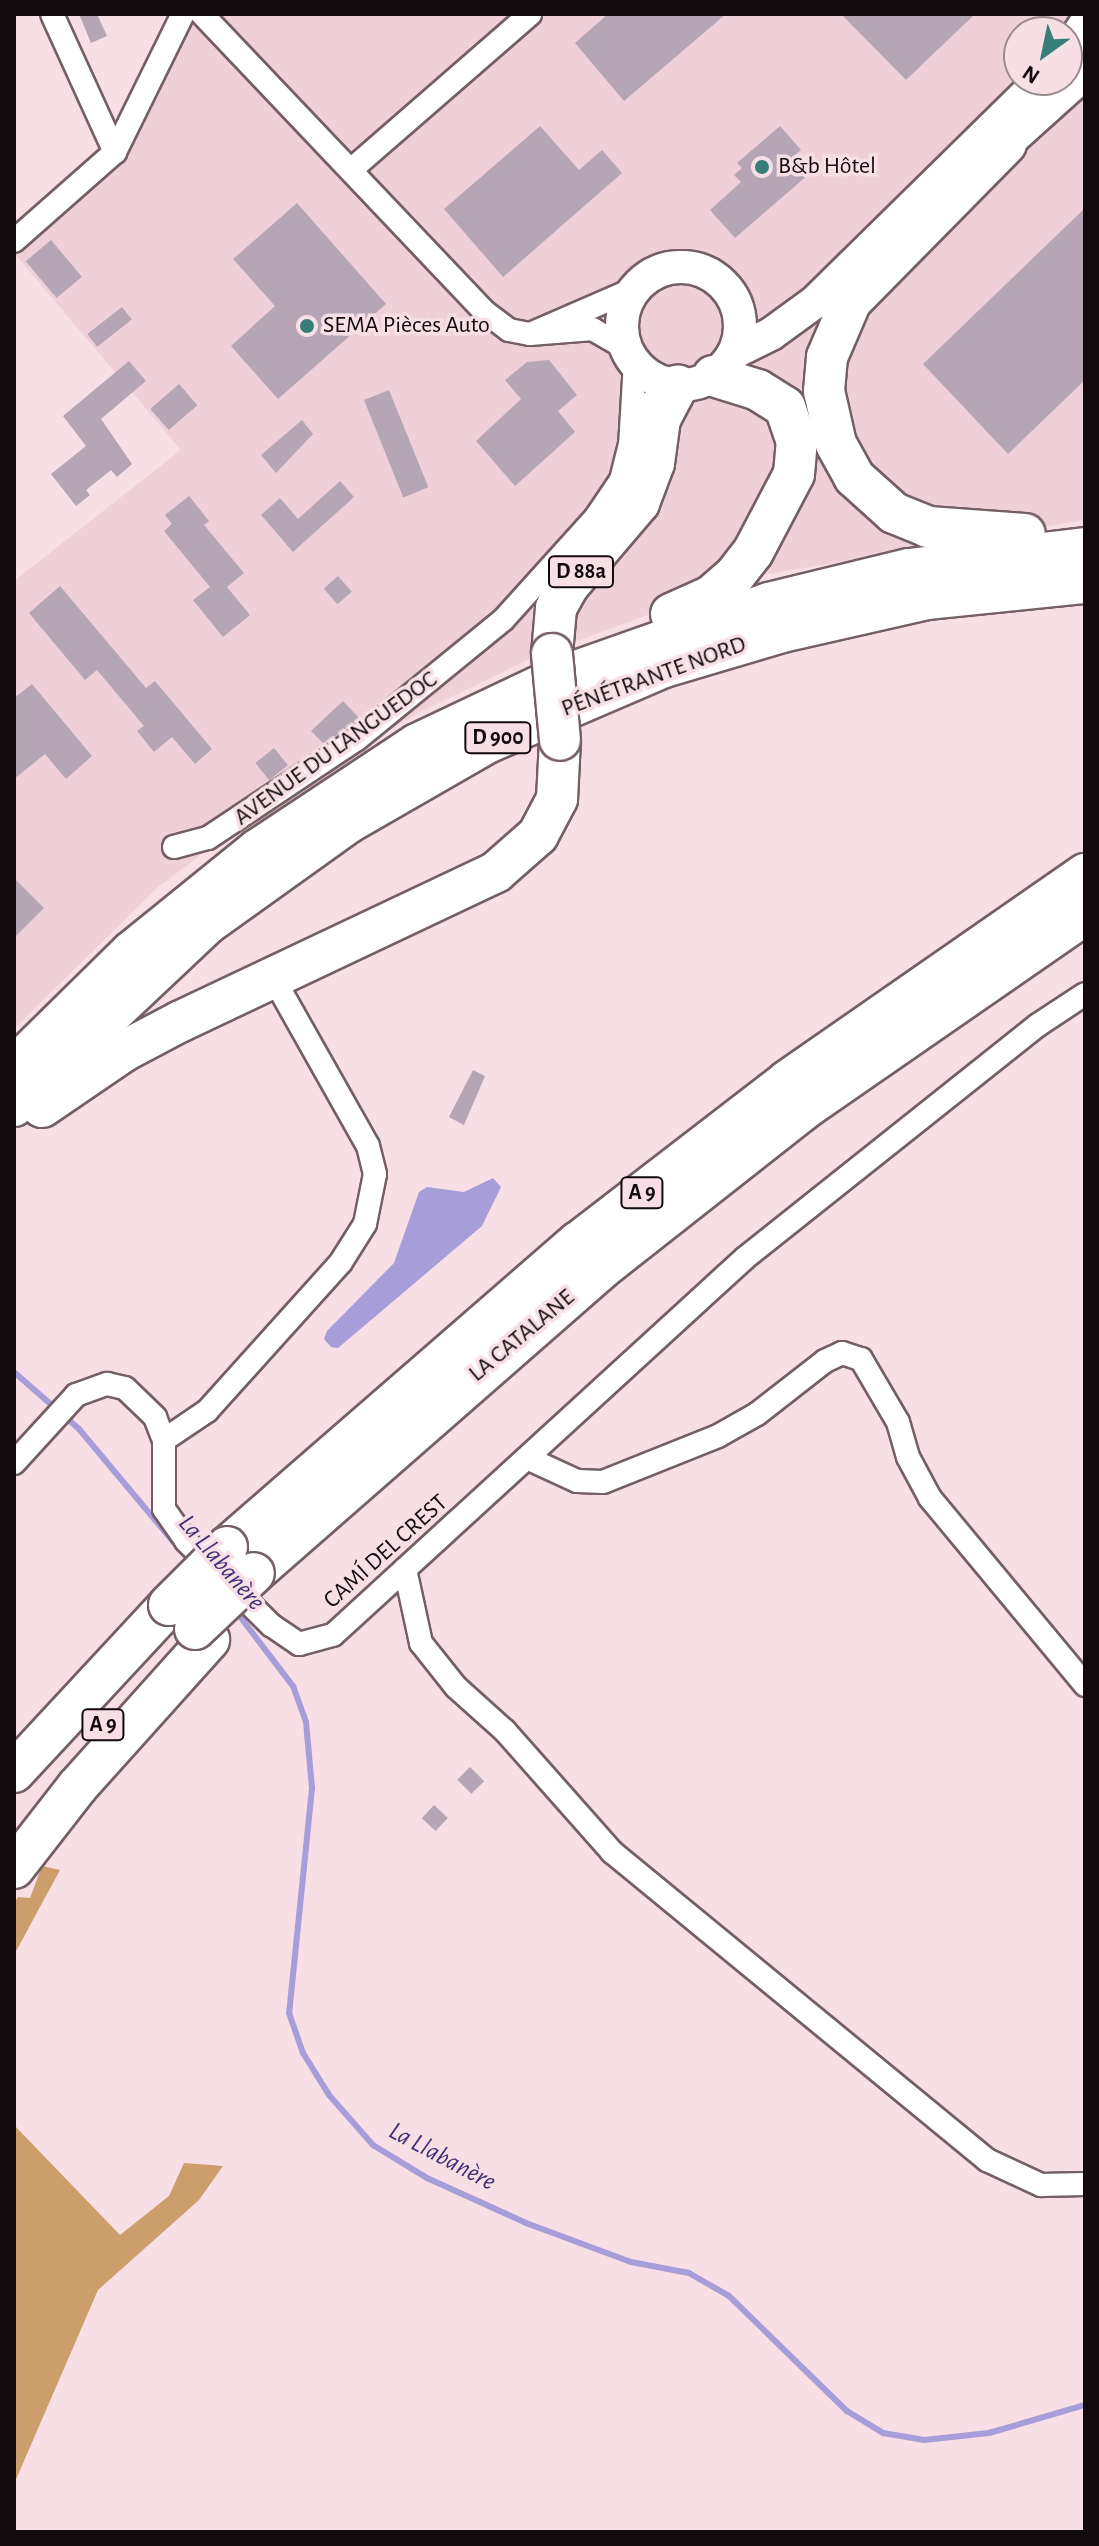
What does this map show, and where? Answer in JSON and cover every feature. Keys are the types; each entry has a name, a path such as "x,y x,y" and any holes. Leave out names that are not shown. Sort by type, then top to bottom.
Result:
{"highway":[{"path":"1006,144 851,301 827,357 827,418 854,477 906,518 964,533 1085,530"},
{"path":"417,744 565,662 711,596 735,575 779,507 794,474 797,442 785,407 758,390 698,374"},
{"name":"D 88a","path":"14,1130 64,1088 124,1051 496,872 538,835 557,799 560,740 551,627 569,585 639,503 654,463 660,419 698,374"},
{"name":"PÉNÉTRANTE NORD","path":"14,1067 131,952 257,850 417,744 559,677 769,603 909,569 1085,548"},
{"name":"PÉNÉTRANTE NORD","path":"14,1106 207,924 348,823 489,742 664,667 782,632 927,599 1085,583"},
{"name":"LA CATALANE","path":"14,1822 191,1625 577,1243 787,1081 1085,874"},
{"name":"LA CATALANE","path":"249,1568 448,1398 803,1110 1085,915"},
{"path":"14,1868 77,1787 191,1625"},
{"name":"LA CATALANE","path":"14,1772 191,1625"}],"main road":[{"path":"958,164 1006,144 1085,73"},
{"path":"698,374 740,316 735,299 707,272 687,267 667,268 634,289 623,318 631,356 698,374 771,334 815,302 1025,96"},
{"path":"735,299 789,312 815,302"}],"street":[{"path":"52,14 115,152"},
{"path":"14,241 115,152 183,14"},
{"path":"202,14 485,312 509,330 530,334 593,329 631,356"},
{"path":"352,169 530,14"},
{"path":"530,334 634,289"},
{"name":"AVENUE DU LANGUEDOC","path":"174,847 219,831 357,739 503,620 596,517 621,480 630,445 631,356"},
{"name":"AVENUE DU LANGUEDOC","path":"630,445 698,374"},
{"name":"CAMÍ DEL CREST","path":"164,1440 164,1509 186,1541 250,1604 299,1644 333,1635 745,1258 893,1139 1085,994"},
{"path":"14,1463 76,1395 107,1384 125,1388 155,1417 164,1440 207,1411 341,1262 365,1224 375,1174 368,1146 283,995"},
{"path":"527,1458 577,1481 603,1482 718,1436 757,1414 825,1361 842,1353 861,1359 898,1422 908,1457 930,1498 1085,1685"},
{"path":"405,1569 421,1643 456,1687 505,1731 612,1852 987,2160 1041,2185 1085,2184"}],"shaded area":[{"path":"180,14 1085,14 1085,520 751,577 536,656 416,714 269,804 158,887 14,1029 14,581 181,450 14,253 125,142"},
{"path":"493,1178 501,1187 482,1226 338,1348 331,1347 324,1339 327,1331 394,1263 419,1192 427,1187 464,1192"},
{"path":"42,1866 60,1870 14,1955 14,1903 18,1897 30,1898"},
{"path":"14,2125 120,2235 169,2196 184,2163 223,2166 199,2200 98,2290 14,2484"}],"building":[{"path":"79,14 97,14 107,36 91,43"},
{"path":"608,14 726,14 624,101 575,43"},
{"path":"841,14 975,14 906,80"},
{"path":"540,126 579,170 602,150 622,173 503,277 444,209"},
{"path":"780,126 801,150 794,156 809,174 735,238 710,210 741,182 734,175 742,168 737,163"},
{"name":"SEMA Pièces Auto","path":"297,203 386,304 278,399 231,346 275,306 233,259"},
{"path":"1085,208 1085,380 1008,454 923,364"},
{"path":"51,240 82,277 57,298 26,261"},
{"path":"122,307 132,320 97,347 87,334"},
{"path":"549,360 577,395 558,411 575,432 515,486 476,441 521,399 505,380 527,362"},
{"path":"129,361 146,381 101,419 132,464 117,477 111,470 86,490 90,495 76,506 51,474 86,446 63,416"},
{"path":"179,384 197,405 169,430 150,409"},
{"path":"389,390 428,487 403,497 364,400"},
{"path":"302,420 313,434 276,473 261,455"},
{"path":"340,481 354,497 293,552 261,515 280,498 298,519"},
{"path":"189,496 209,521 204,525 244,573 227,587 250,615 223,637 193,600 210,587 164,531 172,524 165,515"},
{"path":"338,576 352,592 337,604 324,588"},
{"path":"60,586 146,688 155,681 212,749 195,764 172,737 154,752 137,731 144,726 97,670 85,680 29,613"},
{"path":"32,684 92,756 66,779 45,754 14,779 14,698"},
{"path":"343,701 360,719 324,744 311,731"},
{"path":"274,748 288,765 269,780 255,763"},
{"path":"14,878 44,908 14,938"},
{"path":"473,1070 485,1076 464,1125 449,1117"},
{"path":"470,1767 484,1781 471,1794 457,1780"},
{"path":"434,1805 448,1818 436,1831 422,1818"}],"waterway":[{"name":"La Llabanère","path":"14,1372 79,1429 176,1545"},
{"name":"La Llabanère","path":"235,1610 293,1686 306,1722 312,1788 289,2013 303,2053 329,2095 373,2145 427,2178 526,2223 631,2262 689,2273 729,2296 847,2411 883,2433 924,2440 989,2433 1085,2405"}],"place":[{"name":"B&b Hôtel","path":"762,167"},
{"name":"SEMA Pièces Auto","path":"307,326"}]}
